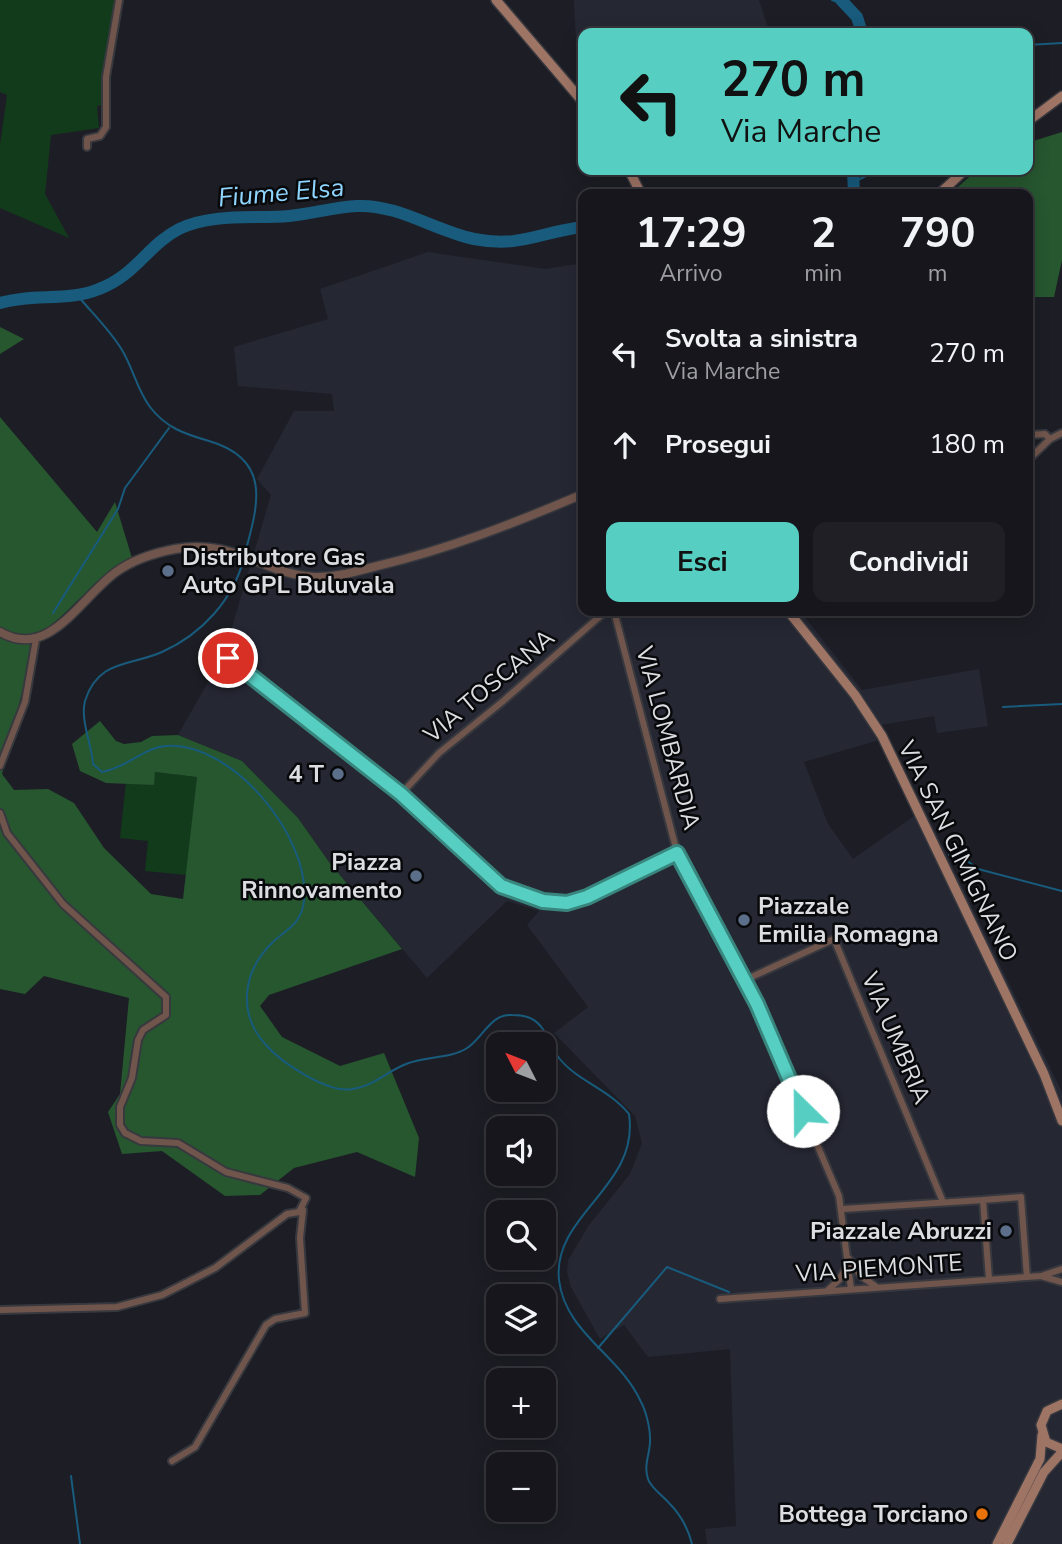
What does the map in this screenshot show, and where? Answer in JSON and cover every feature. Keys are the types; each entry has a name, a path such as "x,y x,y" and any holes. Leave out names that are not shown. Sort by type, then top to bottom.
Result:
{"main road":[{"path":"496,0 578,96"},
{"path":"1033,118 1062,96"},
{"path":"944,189 960,175"},
{"name":"VIA SAN GIMIGNANO","path":"792,616 855,695 890,751 1044,1074 1062,1121"},
{"path":"997,1544 1040,1459 1043,1417 1058,1405 1062,1394"},
{"path":"1007,1544 1044,1472 1062,1451 1049,1444 1042,1435"}],"street":[{"path":"87,147 87,139 100,136 106,127 106,77 119,0"},
{"path":"1033,456 1062,433"},
{"path":"1033,435 1045,434 1051,439"},
{"path":"0,632 19,640 36,639 53,629 105,580 130,563 184,548 227,549 311,577 344,573 465,543 578,496"},
{"name":"VIA TOSCANA","path":"401,794 439,752 502,702 600,616"},
{"name":"VIA LOMBARDIA","path":"615,616 677,853 745,981 843,1209 851,1289"},
{"path":"0,766 25,702 36,639"},
{"path":"228,658 401,794 497,885 543,901 567,903 587,897 677,853"},
{"path":"0,813 7,833 63,904 166,997 166,1015 143,1030 138,1041 132,1078 120,1107 120,1125 125,1133 141,1141 178,1143 226,1172 303,1194 306,1198 300,1238 305,1313 275,1319 265,1325 195,1447 172,1461"},
{"name":"VIA UMBRIA","path":"745,981 834,939 943,1202"},
{"path":"843,1209 1021,1197 1027,1276"},
{"path":"983,1200 989,1279"},
{"path":"0,1310 117,1307 162,1296 215,1268 287,1214 303,1210"},
{"path":"848,1258 861,1276 877,1287"},
{"path":"826,1291 842,1277 848,1258"},
{"name":"VIA PIEMONTE","path":"1041,1276 1061,1268"},
{"name":"VIA PIEMONTE","path":"720,1299 1027,1276 1041,1276 1062,1282"}],"shaded area":[{"path":"574,0 759,0 768,28 578,28 577,61"},
{"path":"428,252 545,269 578,264 578,616 804,616 862,690 979,669 988,726 937,733 934,716 881,725 886,738 804,762 828,824 853,859 924,809 1062,1092 1062,1544 707,1544 705,1529 736,1526 730,1349 648,1357 624,1325 600,1339 571,1287 567,1272 568,1260 589,1225 630,1174 642,1143 635,1116 556,1035 555,1032 588,1007 527,925 539,911 507,901 427,978 329,862 298,818 242,761 178,735 224,654 271,495 257,479 294,411 334,411 332,394 238,386 234,347 328,319 320,289"}],"green space":[{"path":"0,0 116,0 103,77 102,105 97,106 99,128 51,135 45,194 69,238 0,208 0,145 7,95 0,92"},
{"path":"1062,132 1062,260 1054,297 1033,297 1033,189 956,189 971,175 1033,175 1033,141"},
{"path":"0,327 24,339 0,354"},
{"path":"0,417 97,532 115,502 132,558 106,574 61,617 36,635 2,774 14,790 48,789 74,803 104,848 151,894 183,899 197,777 155,772 154,785 106,783 80,771 72,744 100,721 116,741 124,744 141,742 152,736 178,735 242,761 298,818 329,862 402,949 269,995 260,1006 282,1037 340,1066 384,1053 419,1138 415,1177 357,1152 294,1168 260,1195 225,1196 162,1151 122,1154 108,1112 120,1094 129,998 44,976 25,994 0,989"},
{"path":"155,772 197,777 187,875 145,871 148,841 120,838 126,782 153,785"}],"waterway":[{"path":"832,0 843,4"},
{"name":"Fiume Elsa","path":"841,0 857,17 860,28"},
{"path":"1033,45 1062,43"},
{"name":"Fiume Elsa","path":"853,175 854,189"},
{"path":"852,183 866,176"},
{"name":"Fiume Elsa","path":"0,303 25,298 75,295 99,289 122,276 168,235 192,224 219,219 289,216 357,206 387,209 459,235 491,241 505,242 578,228"},
{"path":"78,296 117,343 142,393 156,414 176,429 229,449 243,459 251,471 256,485 256,500 245,553"},
{"path":"53,613 118,509 125,488 169,428"},
{"path":"244,558 224,601 190,636 162,652 107,671 91,687 85,701 84,716 93,764 102,772 119,767 157,748 190,748 216,759 240,776 262,798 281,823 295,849 303,876 304,901 296,922 270,945 254,969 249,981 248,1008 251,1021 266,1045 306,1076 331,1087 353,1089 374,1082 406,1064 461,1052 498,1018 520,1015 537,1022 566,1066 612,1098 629,1114 629,1139 622,1161 569,1236 560,1257 559,1280 563,1299 582,1330 621,1371 641,1402 650,1434 646,1468 648,1479 680,1517 692,1544"},
{"path":"1003,707 1062,704"},
{"path":"949,855 961,856 978,869 1062,891"},
{"path":"598,1348 667,1267 729,1292"},
{"path":"71,1476 80,1544"}],"place":[{"name":"Distributore Gas Auto GPL Buluvala","path":"168,571"},
{"name":"4 T","path":"338,774"},
{"name":"Piazza Rinnovamento","path":"416,876"},
{"name":"Piazzale Emilia Romagna","path":"744,920"},
{"name":"Piazzale Abruzzi","path":"1006,1231"},
{"name":"Bottega Torciano","path":"982,1514"}],"route":[{"path":"228,658 401,794 486,876 501,886 557,904 578,901 677,853 757,1004 803,1111"}]}
